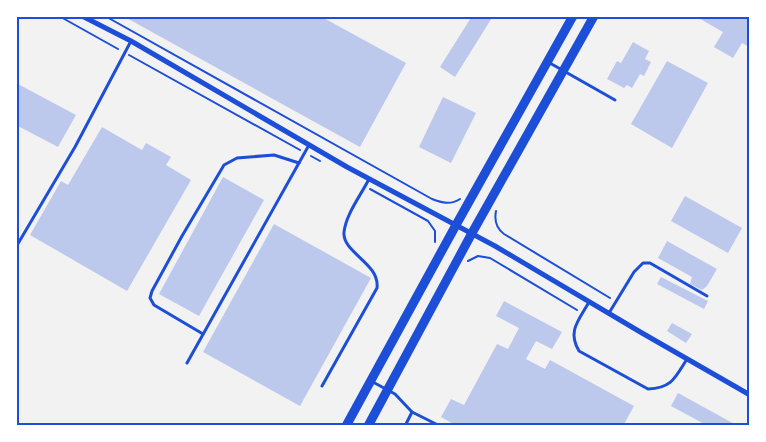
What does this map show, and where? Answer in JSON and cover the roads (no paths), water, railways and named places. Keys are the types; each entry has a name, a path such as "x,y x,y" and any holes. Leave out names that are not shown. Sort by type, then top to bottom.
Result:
{"main road":[{"path":"346,426 573,16"},
{"path":"368,426 472,234 594,16"}],"street":[{"path":"82,16 130,41 309,146 472,234 750,395"}],"lane":[{"path":"16,247 75,147 130,41"},
{"path":"548,62 615,100"},
{"path":"187,362 309,146"},
{"path":"203,334 154,305 150,298 182,236 224,165 237,158 266,155 280,156 299,163"},
{"path":"322,386 377,288 376,277 373,271 349,246 344,237 350,214 369,179"},
{"path":"609,314 634,272 643,262 647,262 707,296"},
{"path":"589,302 573,333 574,343 579,351 648,389 659,388 672,382 687,358"},
{"path":"371,381 395,394 412,412 440,426"},
{"path":"405,426 412,412"}]}
